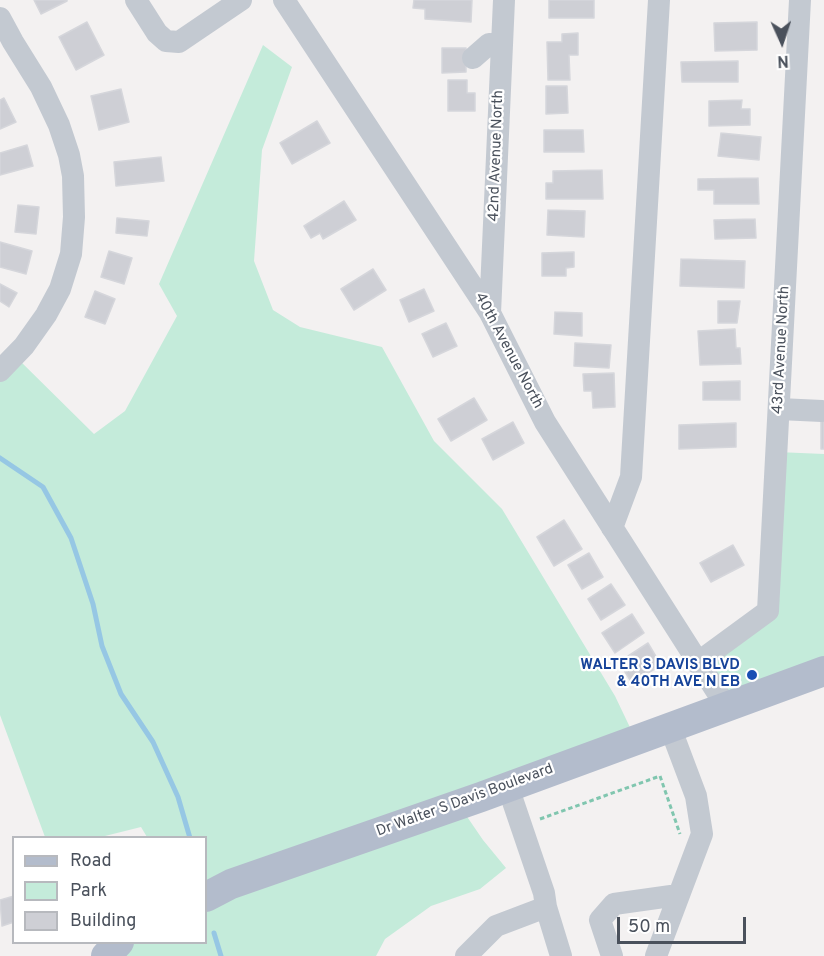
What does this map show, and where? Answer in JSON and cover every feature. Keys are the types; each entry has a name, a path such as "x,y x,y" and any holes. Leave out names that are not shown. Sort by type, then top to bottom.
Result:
{"main road":[{"name":"Dr Walter S Davis Boulevard","path":"207,896 231,884 508,787 824,671"},
{"path":"105,956 117,944"}],"street":[{"path":"135,0 157,33 166,41 179,42 241,0"},
{"name":"40th Avenue North","path":"284,0 490,313 545,422 726,706"},
{"name":"42nd Avenue North","path":"490,313 504,0"},
{"path":"612,528 631,477 659,0"},
{"name":"43rd Avenue North","path":"697,663 768,611 800,0"},
{"path":"0,18 41,87 59,124 73,176 74,218 71,254 60,289 33,334 0,370"},
{"path":"473,58 489,44 502,45"},
{"path":"779,409 822,411"},
{"path":"656,956 702,834 696,796 670,727"},
{"path":"508,787 561,956"},
{"path":"612,956 600,920 614,904 678,895"},
{"path":"466,956 496,926 546,907"}],"path":[{"path":"535,821 660,776 681,836"}],"green space":[{"path":"263,45 292,67 262,150 254,261 273,310 300,327 382,347 434,441 502,509 615,696 636,740 459,805 506,868 480,889 431,906 385,939 376,956 106,956 118,944 207,944 207,836 146,836 141,827 105,836 45,836 0,715 0,371 15,356 94,434 125,411 177,316 159,284"},
{"path":"777,452 824,454 824,671 726,706 697,663 768,611"}],"building":[{"path":"34,0 67,0 67,1 41,14"},
{"path":"414,0 472,0 471,22 425,19 425,9 413,8"},
{"path":"549,0 594,0 594,18 549,18"},
{"path":"87,22 104,55 76,70 59,37"},
{"path":"757,22 757,50 715,51 714,23"},
{"path":"578,33 578,55 569,55 570,80 548,80 547,42 562,42 562,34"},
{"path":"442,48 466,48 466,72 442,73"},
{"path":"738,61 738,82 682,82 681,62"},
{"path":"448,80 467,80 467,93 475,93 475,111 448,111"},
{"path":"546,86 567,86 568,113 546,114"},
{"path":"121,89 129,122 99,130 91,96"},
{"path":"4,98 16,122 0,129 0,100"},
{"path":"742,100 741,109 750,109 750,125 709,126 709,101"},
{"path":"317,121 330,143 292,164 280,143"},
{"path":"544,130 583,130 584,152 544,152"},
{"path":"721,133 761,137 759,160 718,156"},
{"path":"27,145 33,166 0,175 0,153"},
{"path":"161,157 164,181 116,186 114,162"},
{"path":"602,170 603,199 546,199 546,183 553,183 553,171"},
{"path":"758,178 759,204 714,204 714,190 698,190 698,179"},
{"path":"344,201 356,220 323,239 320,233 311,238 304,226"},
{"path":"18,205 39,207 36,234 15,232"},
{"path":"548,210 585,211 584,237 547,235"},
{"path":"117,218 149,221 147,236 116,233"},
{"path":"755,219 756,238 715,239 714,220"},
{"path":"0,242 32,251 26,274 0,267"},
{"path":"109,251 132,258 124,284 101,277"},
{"path":"574,252 574,267 566,268 566,276 542,276 542,253"},
{"path":"681,259 745,261 744,288 680,286"},
{"path":"373,269 386,290 354,310 341,289"},
{"path":"0,284 17,293 9,307 0,301"},
{"path":"424,289 434,311 409,322 400,300"},
{"path":"95,291 115,299 105,324 85,317"},
{"path":"718,301 740,301 737,323 718,323"},
{"path":"555,312 582,313 582,336 554,334"},
{"path":"446,323 457,346 433,357 422,334"},
{"path":"735,329 736,348 740,348 741,364 700,365 698,331"},
{"path":"575,343 611,345 609,368 574,366"},
{"path":"614,373 615,407 593,408 592,391 584,391 583,374"},
{"path":"740,381 740,400 703,400 703,382"},
{"path":"474,398 487,420 451,441 438,419"},
{"path":"821,418 824,418 824,449 821,449"},
{"path":"513,422 524,443 493,460 482,439"},
{"path":"736,423 736,447 679,449 679,425"},
{"path":"564,520 582,549 554,566 537,537"},
{"path":"733,545 744,565 711,582 700,563"},
{"path":"589,553 603,577 582,589 568,565"},
{"path":"611,584 625,605 601,620 588,599"},
{"path":"632,614 644,633 615,653 602,633"},
{"path":"648,643 661,665 632,683 619,662"},
{"path":"12,897 12,923 2,926 0,900"}],"waterway":[{"path":"0,458 43,487 71,538 93,604 102,646 121,694 153,742 178,797 189,836"},
{"path":"214,933 221,956"}],"place":[{"name":"WALTER S DAVIS BLVD & 40TH AVE N EB","path":"752,675"}]}
